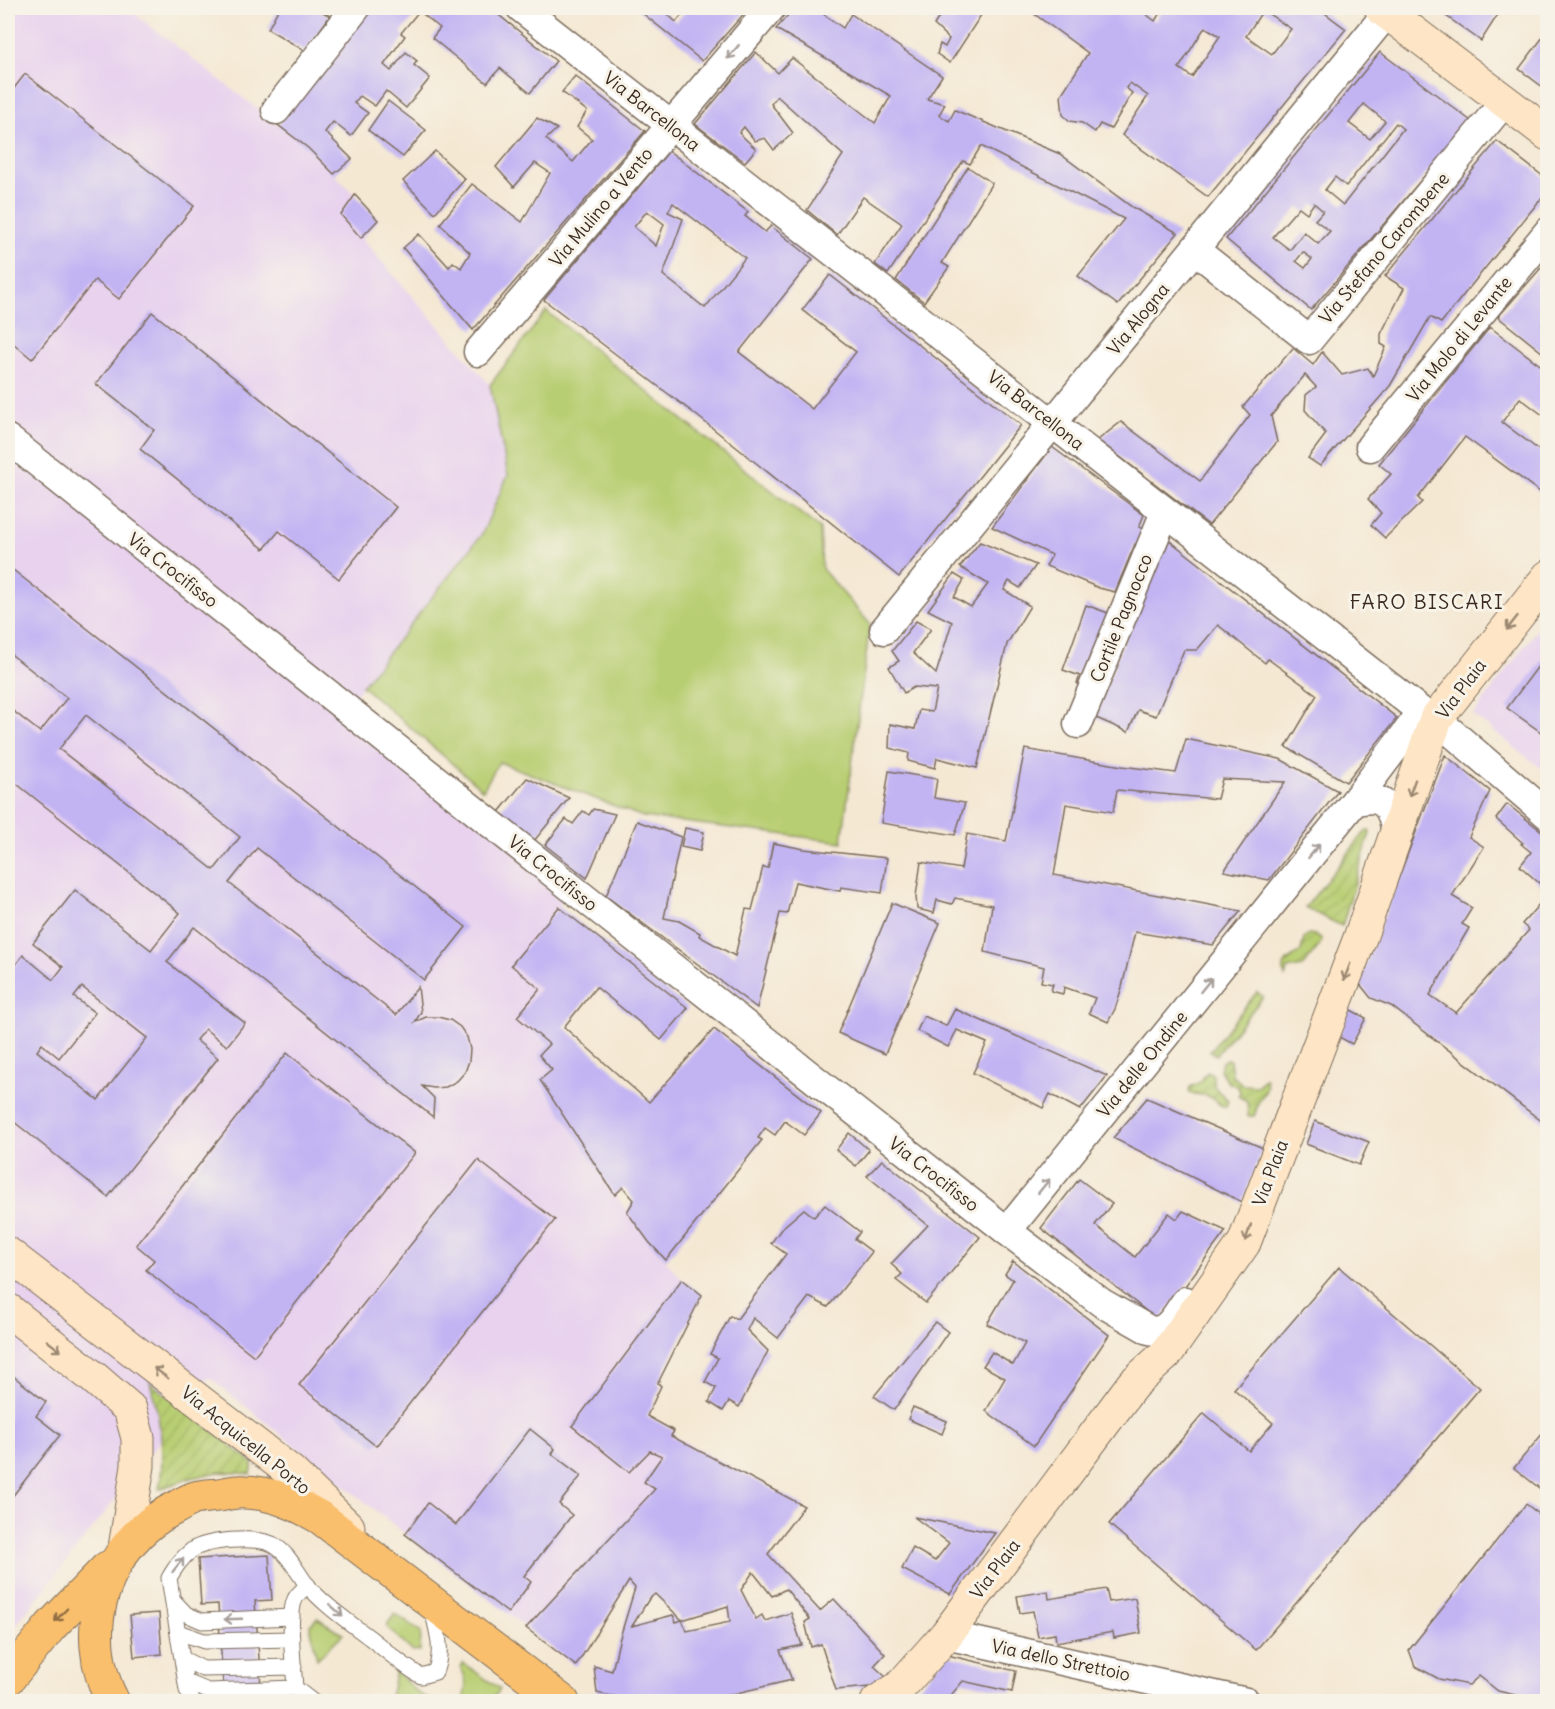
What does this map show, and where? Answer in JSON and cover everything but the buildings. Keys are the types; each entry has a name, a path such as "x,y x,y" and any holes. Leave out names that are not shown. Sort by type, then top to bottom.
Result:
{"main road":[{"path":"8,1679 51,1626 156,1517 195,1498 243,1492 270,1495 295,1503 321,1518 397,1575"},
{"path":"113,1701 106,1687 96,1648 97,1609 104,1584 121,1553"},
{"name":"Via Acquicella Porto","path":"397,1575 553,1699"}],"street":[{"path":"276,110 356,8"},
{"name":"Via Barcellona","path":"521,8 1429,716 1548,815"},
{"name":"Via Mulino a Vento","path":"478,352 771,8"},
{"path":"1386,9 1548,134"},
{"name":"Via Alogna","path":"884,630 1195,250 1386,9"},
{"name":"Via Stefano Carombene","path":"1195,250 1309,340 1505,101"},
{"name":"Via Molo di Levante","path":"1370,447 1548,232"},
{"name":"Via Crocifisso","path":"8,439 573,890 1102,1303"},
{"name":"Cortile Pagnocco","path":"1078,724 1165,512"},
{"name":"Via Plaia","path":"878,1701 899,1688 946,1635 1133,1384 1166,1354 1244,1243 1360,938 1396,832 1429,716 1548,577"},
{"name":"Via delle Ondine","path":"1007,1231 1354,802 1429,716"},
{"path":"1354,802 1368,798 1379,800 1388,807 1393,816 1396,832"},
{"name":"Via Acquicella Porto","path":"8,1254 291,1472 397,1575"},
{"path":"1102,1303 1149,1330 1157,1332 1165,1329 1202,1281 1225,1271"},
{"path":"1102,1303 1143,1349 1143,1358 1133,1384"},
{"path":"8,1310 130,1409 138,1438 138,1466 121,1553"},
{"name":"Via dello Strettoio","path":"946,1635 1246,1701"}],"lane":[{"path":"193,1701 186,1682 169,1578 176,1564 193,1550 212,1543 242,1540 271,1544 290,1559 308,1586 408,1669 421,1676 435,1672 439,1662 440,1646 430,1600"},
{"path":"295,1688 292,1617 295,1599 308,1586"},
{"path":"173,1599 186,1614 202,1621 292,1617"},
{"path":"178,1632 204,1641 292,1639"},
{"path":"183,1659 203,1669 294,1667"},
{"path":"186,1682 208,1691 295,1688 313,1701"}],"shaded area":[{"path":"8,8 127,8 308,148 355,195 341,215 490,385 508,475 482,534 346,707 573,889 511,965 540,989 517,1017 549,1044 552,1070 541,1080 627,1212 649,1242 682,1279 600,1389 674,1431 672,1436 804,1506 728,1606 682,1620 655,1594 635,1588 629,1582 576,1666 405,1534 209,1377 8,1635"},
{"path":"1547,616 1547,773 1473,715"}],"green space":[{"path":"546,311 820,529 822,569 870,624 842,842 643,817 499,762 483,790 362,686 482,534 508,475 490,385"},
{"path":"1369,830 1342,926 1305,908 1366,831"},
{"path":"1309,934 1320,937 1319,946 1303,966 1288,969 1285,977 1285,964 1301,951 1304,938"},
{"path":"1257,992 1263,997 1216,1055 1210,1051"},
{"path":"1226,1059 1230,1060 1232,1075 1243,1085 1257,1086 1265,1078 1265,1092 1254,1116 1248,1116 1247,1101 1238,1096 1239,1088 1229,1084 1220,1070 1222,1062"},
{"path":"1207,1072 1213,1075 1215,1087 1228,1100 1226,1107 1208,1096 1189,1091 1190,1087 1200,1082"},
{"path":"150,1382 253,1463 251,1474 218,1472 159,1489 162,1462 161,1435"},
{"path":"395,1614 421,1632 420,1651 413,1652 386,1626"},
{"path":"317,1618 343,1634 317,1659 310,1625"},
{"path":"463,1663 500,1689 492,1701 457,1701 463,1699 465,1691 466,1684 461,1668"},
{"path":"396,1670 418,1693 434,1701 389,1701"}],"district":[{"name":"FARO BISCARI","path":"1427,601"}]}
